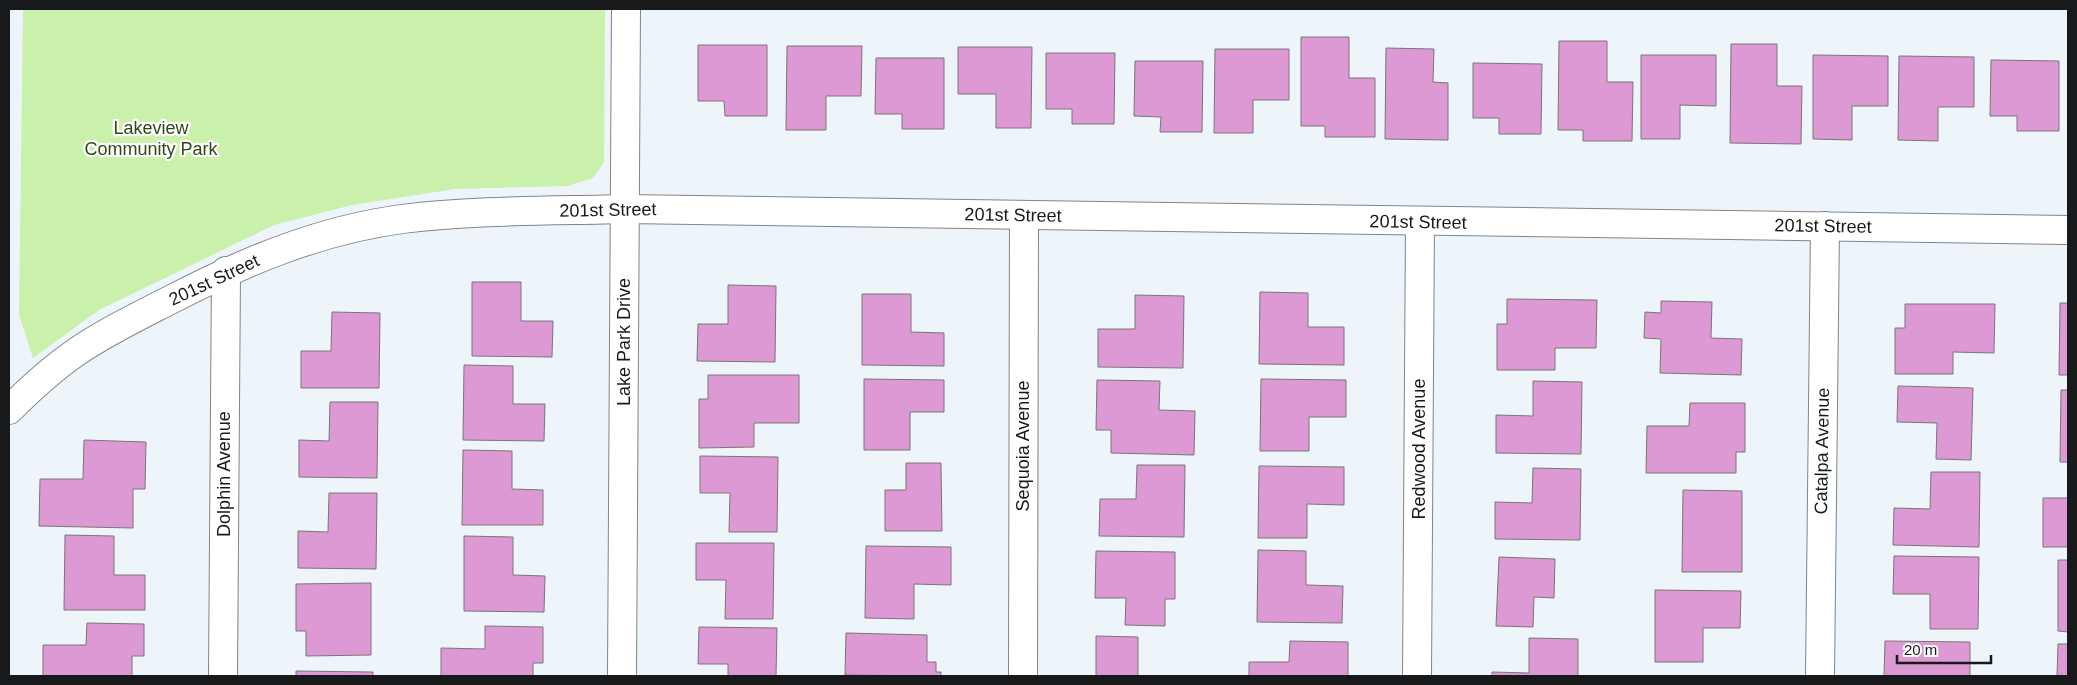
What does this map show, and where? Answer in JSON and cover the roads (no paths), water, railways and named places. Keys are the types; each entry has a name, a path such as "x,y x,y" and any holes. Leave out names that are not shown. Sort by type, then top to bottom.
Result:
{"street":[{"name":"Lake Park Drive","path":"622,676 626,9"},
{"name":"201st Street","path":"9,410 74,354 226,271 283,248 343,230 400,219 458,213 624,209 2068,230"},
{"name":"Sequoia Avenue","path":"1023,676 1024,216"},
{"name":"Redwood Avenue","path":"1417,676 1420,222"},
{"name":"Catalpa Avenue","path":"1820,676 1825,226"},
{"name":"Dolphin Avenue","path":"223,676 226,271"}],"park label":[{"name":"Lakeview Community Park","path":"151,138"}]}
